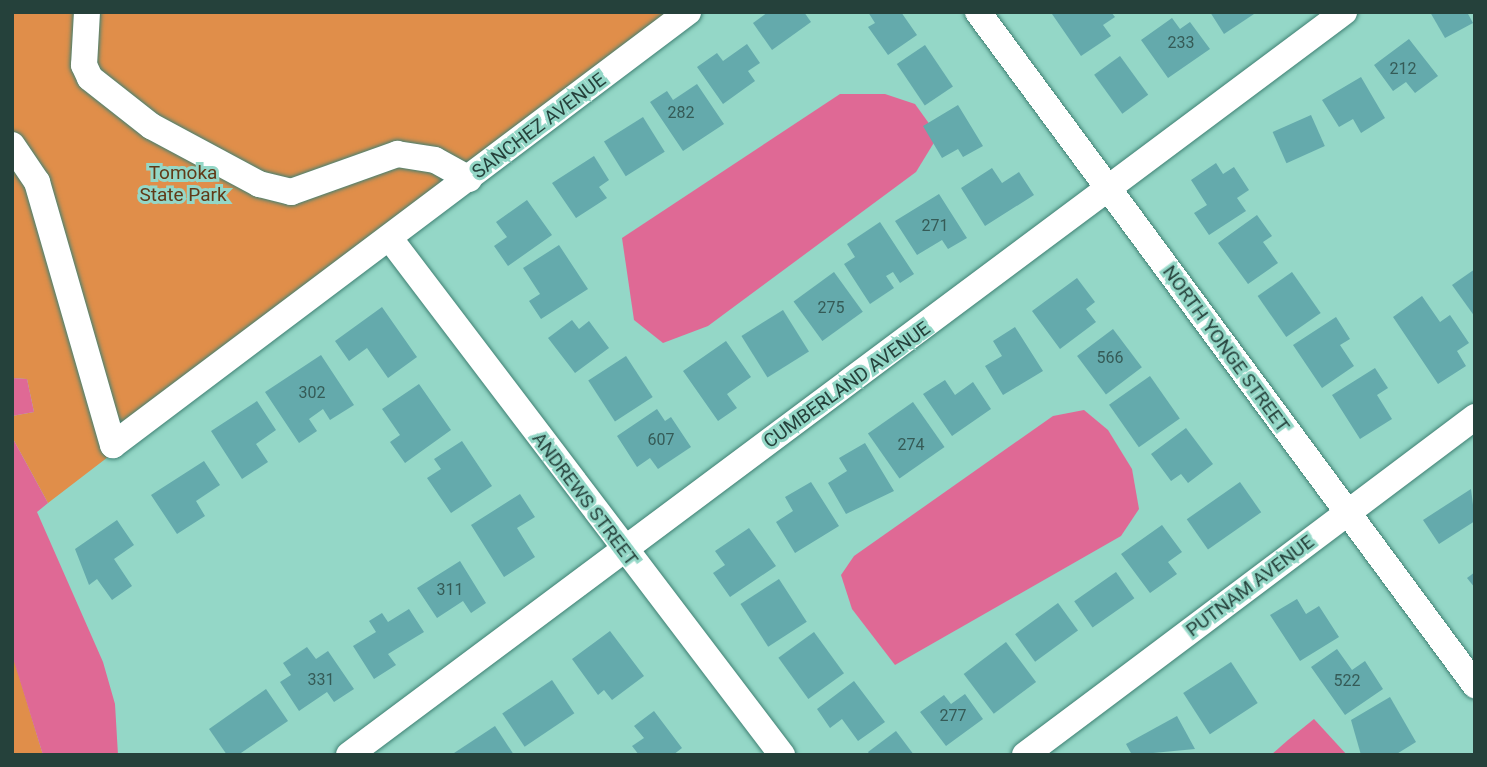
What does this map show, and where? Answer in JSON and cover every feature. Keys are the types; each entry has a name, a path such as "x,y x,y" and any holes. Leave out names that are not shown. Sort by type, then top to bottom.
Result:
{"street":[{"path":"87,12 84,65 90,78 151,126 259,184 291,192 397,154 435,160 469,179"},
{"name":"SANCHEZ AVENUE","path":"12,145 37,181 113,445 391,240 688,12"},
{"name":"NORTH YONGE STREET","path":"978,12 1475,685"},
{"name":"CUMBERLAND AVENUE","path":"349,755 622,550 1110,192 1344,12"},
{"name":"ANDREWS STREET","path":"391,240 622,550 782,755"},
{"name":"PUTNAM AVENUE","path":"1025,755 1475,417"}],"green space":[{"name":"Tomoka State Park","path":"12,12 688,12 48,503 12,437 12,416 34,412 27,379 12,378"},
{"path":"13,656 43,755 12,755"}],"shaded area":[{"path":"840,94 885,94 915,104 938,136 916,172 708,326 663,343 634,320 622,238"},
{"path":"12,378 27,379 34,412 12,416"},
{"path":"1084,410 1108,430 1132,469 1139,509 1121,536 895,665 852,609 841,575 854,556 1053,416"},
{"path":"12,437 48,503 37,512 103,662 115,704 118,755 43,755 12,655"},
{"path":"1314,719 1347,755 1271,755 1288,740"}],"building":[{"path":"768,12 804,12 811,22 772,50 753,23"},
{"path":"868,12 901,12 917,35 888,55 868,27 875,23"},
{"path":"1111,12 1115,17 1103,25 1111,36 1081,56 1052,14"},
{"path":"1210,12 1257,12 1224,34"},
{"path":"1430,12 1467,12 1473,23 1445,38"},
{"path":"1172,18 1180,29 1190,22 1210,49 1168,78 1141,40"},
{"path":"1409,39 1438,76 1415,93 1406,82 1393,91 1374,65"},
{"path":"747,44 760,63 748,71 755,81 723,104 697,67 717,53 723,61"},
{"path":"925,45 953,86 925,105 897,64"},
{"path":"1120,56 1148,95 1122,114 1094,75"},
{"path":"1361,77 1385,118 1361,133 1353,119 1339,127 1322,100"},
{"path":"697,84 724,124 683,151 650,102 667,91 673,100"},
{"path":"958,105 983,146 963,157 958,149 942,158 923,126"},
{"path":"1311,115 1325,146 1286,163 1273,132"},
{"path":"643,117 665,152 626,176 604,141"},
{"path":"594,156 609,180 599,187 607,198 576,218 552,183"},
{"path":"1216,163 1223,174 1234,167 1249,190 1237,198 1246,211 1209,235 1194,213 1207,205 1191,180"},
{"path":"992,168 1002,183 1019,172 1034,195 985,226 961,188"},
{"path":"939,194 967,238 948,249 942,240 917,255 895,221"},
{"path":"527,200 552,235 508,266 494,246 507,237 496,222"},
{"path":"1257,215 1272,236 1263,242 1278,263 1248,284 1218,243"},
{"path":"880,222 914,274 900,283 893,272 886,276 894,288 870,304 844,264 855,257 847,244"},
{"path":"559,245 588,289 541,319 529,301 540,294 523,268"},
{"path":"1475,269 1475,317 1452,285"},
{"path":"834,272 863,312 822,341 794,301"},
{"path":"1292,272 1321,313 1286,337 1258,296"},
{"path":"1077,278 1095,302 1086,309 1096,322 1060,349 1032,311"},
{"path":"1422,296 1440,322 1450,315 1469,343 1457,351 1466,366 1438,384 1393,317"},
{"path":"382,307 417,357 388,378 367,348 349,361 335,341"},
{"path":"783,310 809,352 767,378 741,336"},
{"path":"1336,317 1350,339 1340,345 1354,366 1322,388 1293,345"},
{"path":"572,320 579,329 589,321 609,348 575,373 548,338"},
{"path":"1015,327 1043,371 1003,395 985,366 1002,356 993,341"},
{"path":"1113,329 1142,367 1106,394 1077,356"},
{"path":"726,341 751,377 727,394 737,408 718,421 683,371"},
{"path":"321,355 354,405 330,420 323,409 309,419 317,431 299,443 265,392"},
{"path":"626,356 653,397 615,422 588,381"},
{"path":"1375,368 1388,388 1377,395 1392,419 1360,439 1332,395"},
{"path":"1150,376 1180,419 1139,447 1109,405"},
{"path":"945,380 955,395 973,382 991,409 952,436 923,394"},
{"path":"419,384 451,430 405,463 390,442 400,435 382,409"},
{"path":"257,401 276,430 256,444 268,462 242,479 211,431"},
{"path":"913,402 945,447 899,479 868,434"},
{"path":"657,409 665,421 671,417 691,447 658,469 650,458 637,467 617,436"},
{"path":"1186,428 1213,464 1188,483 1181,474 1171,481 1151,454"},
{"path":"462,441 492,486 451,513 427,478 441,469 434,459"},
{"path":"865,443 894,491 846,514 828,483 847,471 839,458"},
{"path":"204,461 220,485 196,501 205,516 177,534 151,495"},
{"path":"811,482 839,526 795,553 776,522 793,511 785,497"},
{"path":"1240,482 1261,512 1208,550 1187,519"},
{"path":"1471,489 1475,521 1439,544 1423,520"},
{"path":"520,494 535,517 517,528 535,557 504,577 471,525"},
{"path":"117,520 134,545 114,559 132,586 112,600 97,579 89,585 75,549"},
{"path":"1162,525 1182,552 1168,562 1177,574 1150,593 1121,554"},
{"path":"749,528 776,566 730,597 713,573 725,565 715,551"},
{"path":"460,561 486,603 471,613 463,601 437,618 417,588"},
{"path":"1116,572 1134,598 1093,627 1074,601"},
{"path":"1475,572 1475,588 1467,578"},
{"path":"779,579 807,622 768,647 740,604"},
{"path":"1297,599 1306,614 1319,606 1339,637 1300,661 1270,615"},
{"path":"1058,603 1078,631 1035,662 1015,634"},
{"path":"409,609 424,632 388,654 396,665 374,679 353,646 376,632 369,621 382,613 388,622"},
{"path":"610,631 644,676 612,700 604,690 598,695 572,659"},
{"path":"814,632 844,673 808,699 778,658"},
{"path":"1006,642 1036,682 994,714 964,674"},
{"path":"307,647 316,659 328,651 354,689 334,702 327,692 299,711 280,682 291,675 283,663"},
{"path":"1337,649 1352,670 1365,661 1383,689 1345,715 1311,667"},
{"path":"1231,662 1258,703 1210,734 1183,693"},
{"path":"552,680 574,713 525,747 502,714"},
{"path":"854,681 885,722 858,741 842,719 830,728 817,709"},
{"path":"266,689 288,721 238,755 227,755 209,729"},
{"path":"965,694 983,719 946,746 920,712 944,695 951,704"},
{"path":"1390,697 1416,742 1395,755 1361,755 1351,720"},
{"path":"654,711 682,748 673,755 639,755 632,746 644,738 634,726"},
{"path":"1177,716 1195,749 1132,755 1126,744"},
{"path":"495,726 514,755 451,755"},
{"path":"896,731 914,755 870,755 868,752"}]}
